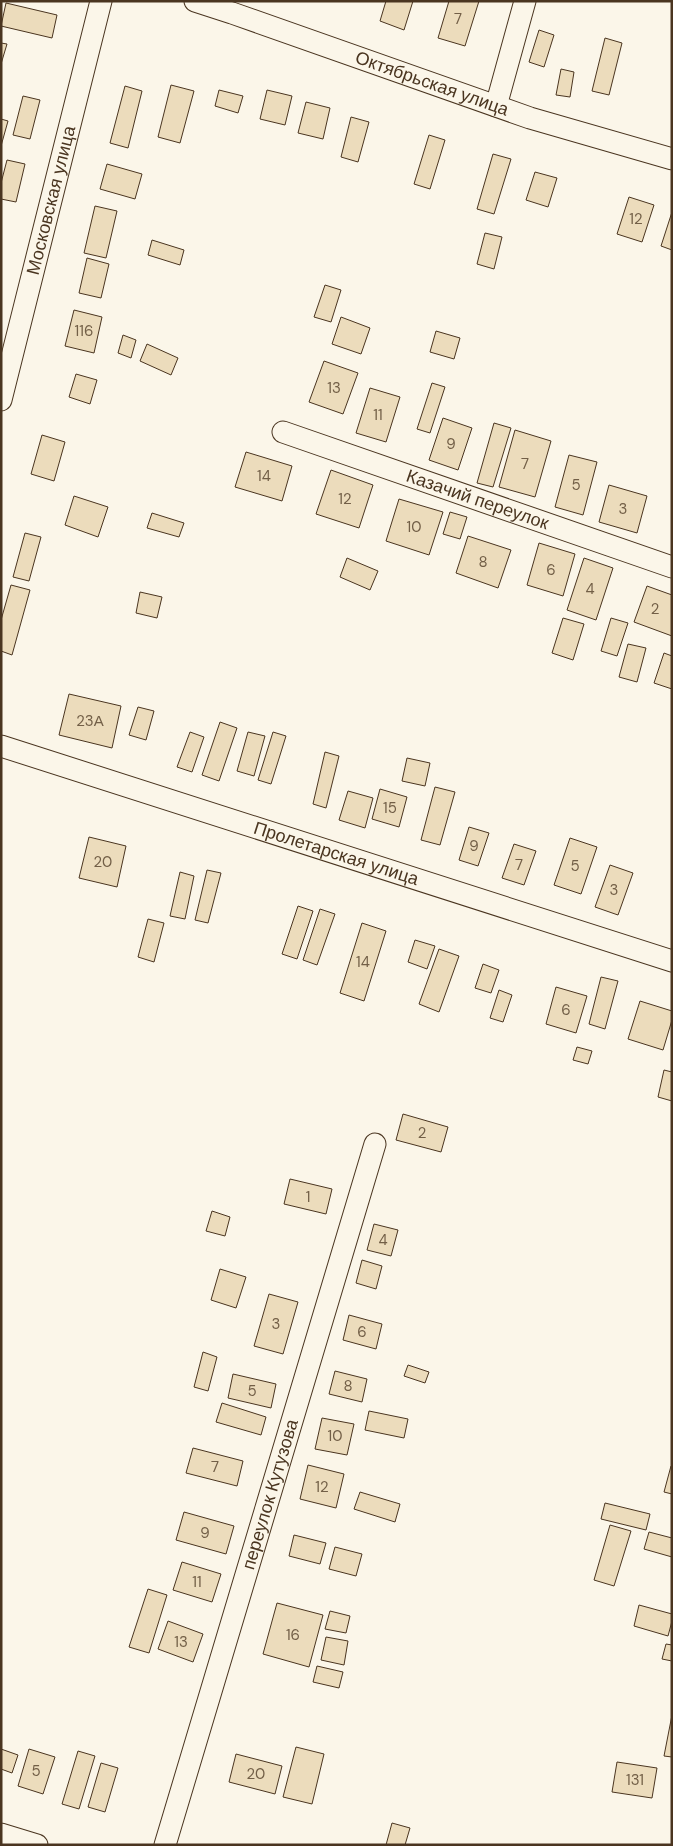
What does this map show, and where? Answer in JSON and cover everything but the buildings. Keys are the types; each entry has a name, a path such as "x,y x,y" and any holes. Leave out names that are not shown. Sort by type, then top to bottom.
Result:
{"street":[{"name":"Московская улица","path":"1,400 102,1"},
{"name":"Октябрьская улица","path":"195,1 530,118 672,159"},
{"path":"496,106 525,1"},
{"name":"Казачий переулок","path":"283,432 672,567"},
{"name":"Пролетарская улица","path":"1,746 672,961"},
{"name":"переулок Кутузова","path":"165,1845 375,1144"},
{"path":"1,1834 37,1845"}]}
